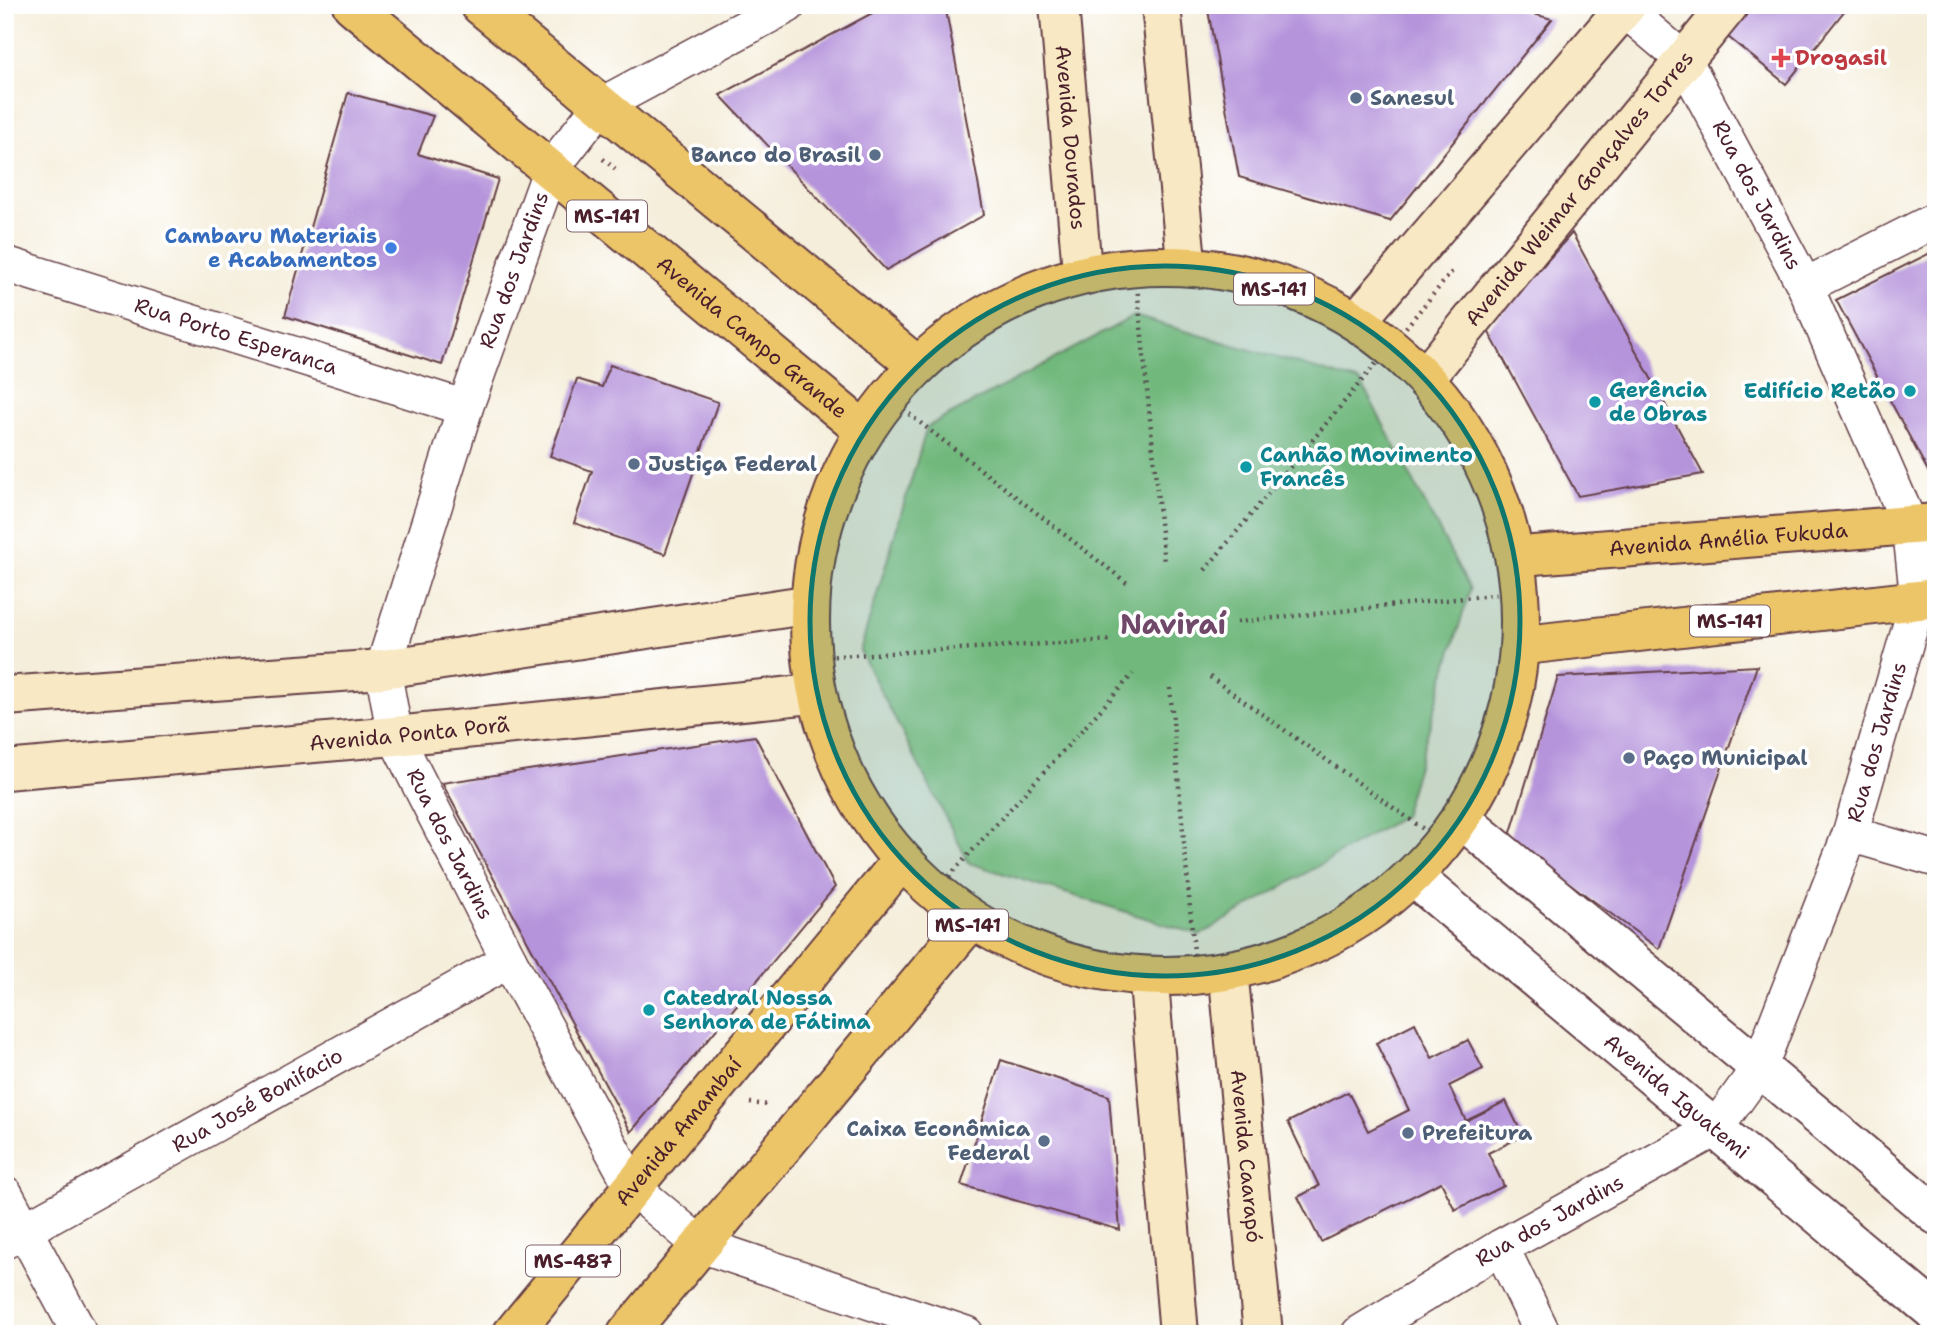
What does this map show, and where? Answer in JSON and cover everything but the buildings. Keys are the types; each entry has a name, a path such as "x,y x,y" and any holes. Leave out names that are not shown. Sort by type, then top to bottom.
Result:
{"main road":[{"name":"Avenida Campo Grande","path":"352,5 861,428"},
{"path":"480,5 914,363"},
{"name":"Avenida Dourados","path":"1059,5 1082,270"},
{"path":"1161,5 1185,260"},
{"name":"Avenida Weimar Gonçalves Torres","path":"1429,373 1729,5"},
{"path":"1361,316 1622,6"},
{"name":"MS-141","path":"1185,260 1361,316 1429,373 1522,574 1525,645 1455,834 1417,880 1213,981 1149,983 967,925 930,897 898,865 810,676 805,605 861,428 914,363 1082,270 1135,265 1185,260"},
{"name":"Avenida Amélia Fukuda","path":"1522,574 1923,524"},
{"name":"MS-141","path":"1525,645 1927,599"},
{"path":"5,696 383,669 805,605"},
{"name":"Avenida Ponta Porã","path":"5,770 396,736 810,676"},
{"name":"Avenida Amambaí","path":"512,1334 898,865"},
{"path":"627,1334 967,925"},
{"name":"Avenida Caarapó","path":"1213,981 1263,1334"},
{"path":"1149,983 1179,1334"}],"street":[{"name":"Rua dos Jardins","path":"788,5 600,106 551,169 465,408 383,669 396,736 509,960 633,1188 701,1245 954,1332"},
{"name":"Rua dos Jardins","path":"1359,1334 1501,1247 1715,1129 1759,1068 1850,834 1927,599 1923,524 1805,286 1684,60 1622,6"},
{"path":"1805,286 1936,220"},
{"name":"Rua Porto Esperanca","path":"5,264 465,408"},
{"path":"1455,834 1759,1068 1936,1215"},
{"path":"1850,834 1936,859"},
{"name":"Avenida Iguatemi","path":"1417,880 1936,1313"},
{"name":"Rua José Bonifacio","path":"15,1236 509,960"},
{"path":"5,1194 15,1236 80,1334"},
{"path":"1501,1247 1543,1334"}],"path":[{"path":"1135,265 1164,563"},
{"path":"1205,570 1394,343"},
{"path":"887,397 1127,583"},
{"path":"1237,622 1522,574"},
{"path":"810,676 1113,640"},
{"path":"930,897 1133,674"},
{"path":"1210,677 1455,834"},
{"path":"1170,688 1213,981"}],"highlighted area":[{"path":"1186,260 1361,316 1429,373 1521,556 1525,645 1465,822 1417,880 1229,979 1149,983 967,925 898,865 812,694 805,605 861,428 914,363 1082,270"}],"green space":[{"path":"1134,316 1361,382 1470,589 1403,816 1200,935 969,863 860,651 927,427"}],"place":[{"name":"Drogasil","path":"1781,58"},
{"name":"Sanesul","path":"1356,98"},
{"name":"Banco do Brasil","path":"875,155"},
{"name":"Cambaru Materiais e Acabamentos","path":"391,248"},
{"name":"Edifício Retão","path":"1910,391"},
{"name":"Gerência de Obras","path":"1595,402"},
{"name":"Justiça Federal","path":"634,464"},
{"name":"Canhão Movimento Francês","path":"1246,467"},
{"name":"Paço Municipal","path":"1629,758"},
{"name":"Catedral Nossa Senhora de Fátima","path":"649,1010"},
{"name":"Prefeitura","path":"1408,1133"},
{"name":"Caixa Econômica Federal","path":"1044,1141"}],"district":[{"name":"Naviraí","path":"1173,624"}]}
